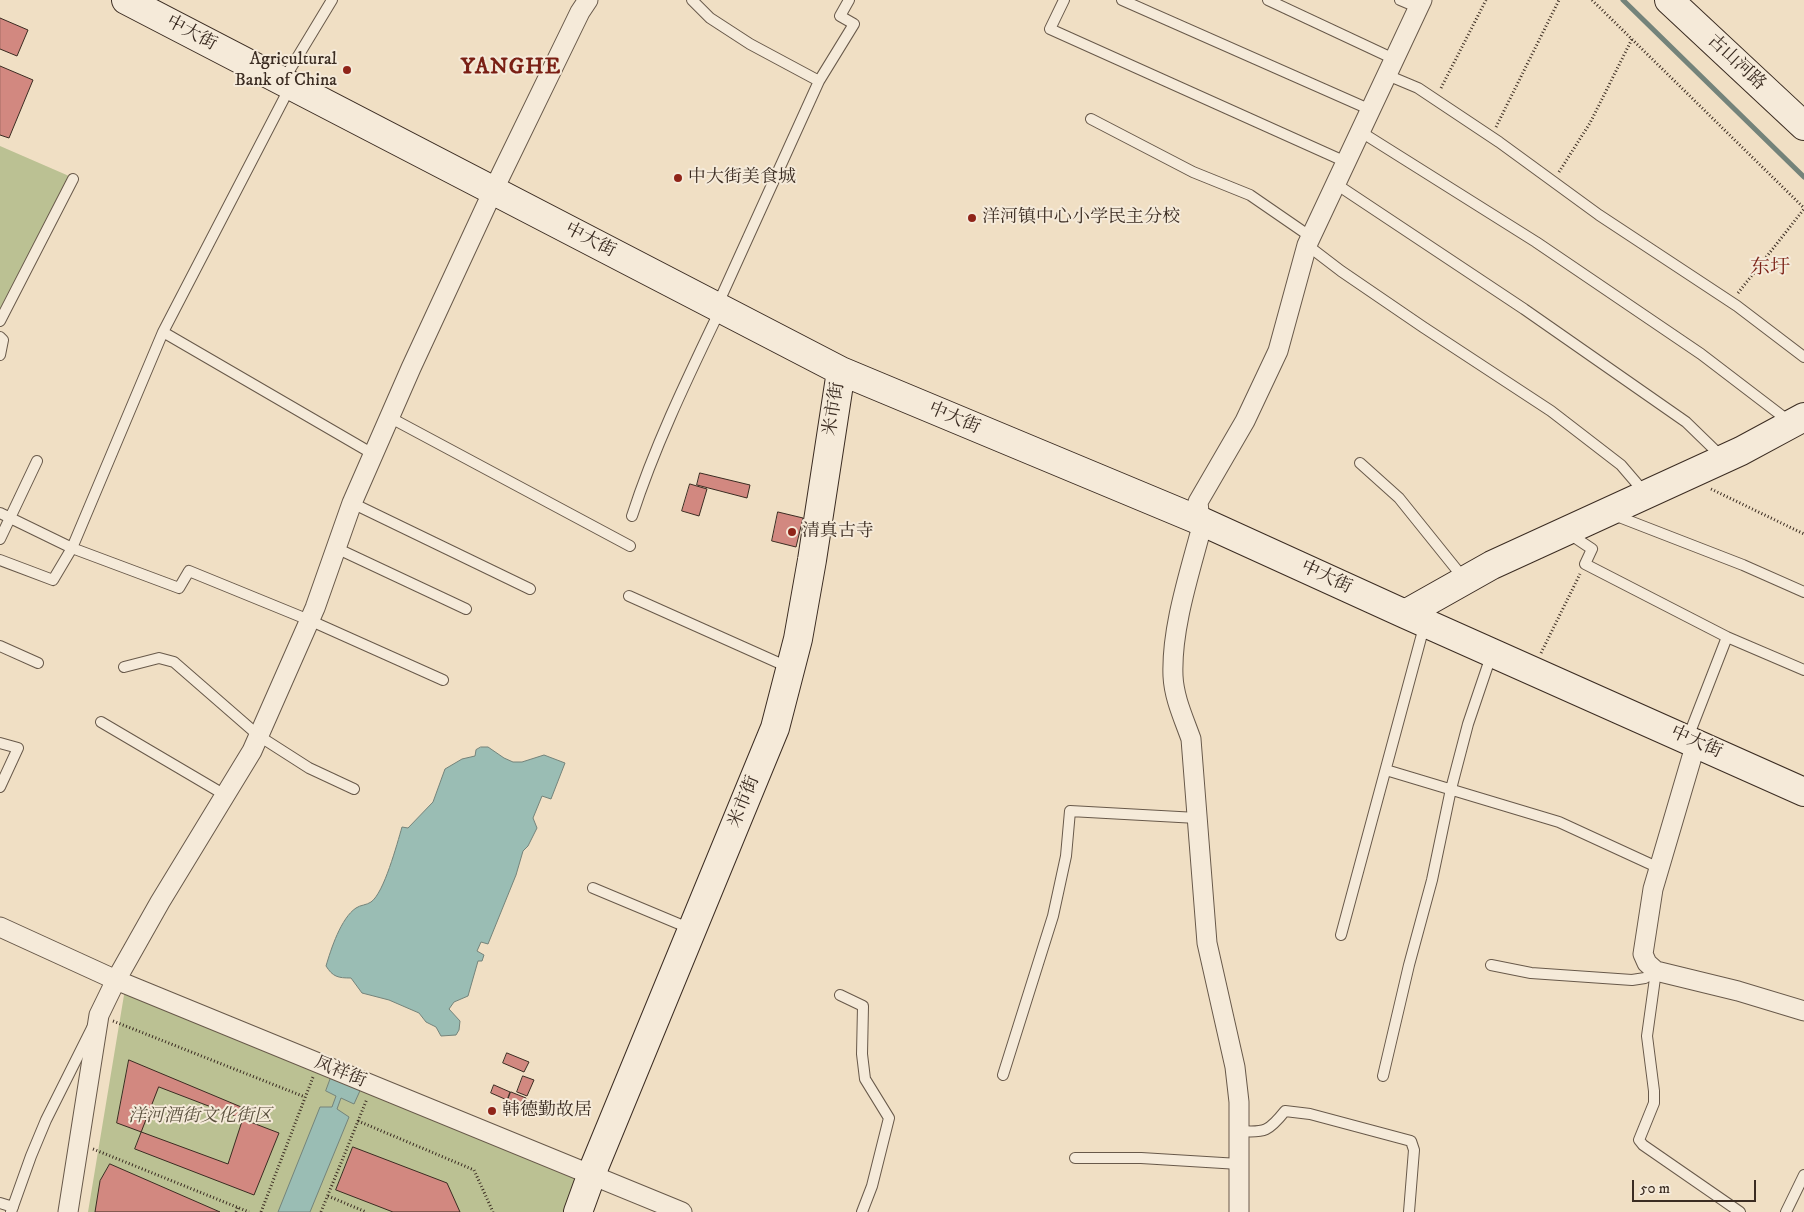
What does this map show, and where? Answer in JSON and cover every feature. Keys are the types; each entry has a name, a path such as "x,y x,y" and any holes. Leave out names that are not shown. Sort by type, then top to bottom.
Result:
{"street":[{"name":"中大街","path":"126,0 841,372 1203,522 1492,652 1694,735 1804,792"},
{"path":"68,1212 99,1015 116,980 160,902 252,751 309,620 352,503 389,417 493,191 580,12 588,0"},
{"name":"古山河路","path":"1669,0 1804,126"},
{"path":"1238,1212 1240,1164 1239,1102 1235,1067 1206,943 1191,739 1179,708 1173,677 1176,632 1203,522 1198,502 1245,421 1278,351 1309,241 1420,4"},
{"name":"米市街","path":"578,1212 591,1176 775,728 792,668 812,560 841,372"},
{"path":"1415,618 1465,580 1492,566 1686,476 1798,420"},
{"path":"1694,735 1653,889 1643,954 1647,963 1656,971 1738,991 1804,1011"},
{"name":"凤祥街","path":"0,927 116,980 682,1212"}],"lane":[{"path":"0,560 53,580 72,548 163,332 287,84 332,0"},
{"path":"692,0 710,18 750,44 820,81"},
{"path":"632,516 647,469 820,81 854,24 840,16 849,0"},
{"path":"1064,0 1050,29 1346,162"},
{"path":"1122,0 1371,110"},
{"path":"1268,0 1391,67 1418,88 1491,136 1599,215 1731,302 1804,356"},
{"path":"1400,0 1420,4"},
{"path":"1090,119 1193,172 1250,195 1309,241 1341,271 1552,411 1621,465 1646,493"},
{"path":"1360,132 1536,242 1798,420"},
{"path":"0,321 73,179"},
{"path":"1336,184 1524,309 1686,422 1723,458"},
{"path":"163,332 373,454"},
{"path":"0,337 3,340 0,355"},
{"path":"389,417 630,546"},
{"path":"0,539 5,516 38,461"},
{"path":"1360,463 1399,498 1465,580"},
{"path":"352,503 530,589"},
{"path":"1606,512 1744,565 1804,592"},
{"path":"5,516 72,548 179,588 188,571 309,620 443,680"},
{"path":"1565,531 1592,549 1585,564 1727,637 1804,670"},
{"path":"336,548 466,609"},
{"path":"629,596 792,668"},
{"path":"1341,935 1386,770 1415,618"},
{"path":"1694,735 1727,637"},
{"path":"0,646 38,664"},
{"path":"1383,1076 1409,965 1432,880 1451,789 1468,724 1492,652"},
{"path":"124,667 159,658 174,662 259,736 309,768 354,789"},
{"path":"101,722 225,795"},
{"path":"0,743 18,748 0,787"},
{"path":"1386,770 1558,822 1659,868"},
{"path":"1002,1075 1053,916 1066,856 1070,812 1198,818"},
{"path":"593,888 692,930"},
{"path":"1491,965 1531,973 1632,980 1645,978 1656,971"},
{"path":"1656,971 1647,1036 1654,1103 1639,1140 1643,1145 1740,1212"},
{"path":"0,1202 12,1210 46,1120 116,980"},
{"path":"840,995 863,1006 862,1054 865,1079 889,1118 872,1186 862,1212"},
{"path":"1240,1131 1258,1133 1270,1129 1285,1111 1310,1114 1411,1141 1414,1150 1409,1212"},
{"path":"1075,1158 1141,1158 1240,1164"},
{"path":"1786,1212 1804,1175"}],"path":[{"path":"1434,99 1486,0"},
{"path":"1491,136 1559,0"},
{"path":"1592,0 1804,208 1731,302"},
{"path":"1553,181 1590,123 1632,39"},
{"path":"1686,476 1804,534"},
{"path":"1540,656 1585,564"},
{"path":"99,1015 305,1097"},
{"path":"262,1212 318,1064"},
{"path":"321,1212 373,1086"},
{"path":"358,1120 474,1170 493,1212"},
{"path":"79,1143 249,1212"},
{"path":"328,1196 366,1212"},
{"path":"236,1212 238,1207"}],"green space":[{"path":"0,146 69,176 0,309"},
{"name":"洋河酒街文化街区","path":"126,983 577,1166 574,1186 565,1212 88,1212"}],"water":[{"path":"481,747 488,747 513,762 522,762 544,755 565,763 551,799 542,796 533,818 537,828 528,846 523,851 516,875 488,944 481,942 477,951 484,955 482,961 478,961 468,996 454,1002 449,1009 460,1021 459,1030 456,1035 441,1036 436,1027 426,1022 419,1013 389,1000 362,993 351,978 336,976 326,966 337,934 346,919 356,908 371,902 381,889 402,827 408,828 433,802 445,769 462,759 475,756 476,750"},
{"path":"333,1072 363,1084 354,1104 341,1098 337,1109 349,1117 310,1212 278,1212 320,1107 332,1107 336,1096 326,1091"}],"building":[{"path":"0,18 28,30 17,56 0,49"},
{"path":"0,66 33,80 9,138 0,135"},
{"path":"700,473 750,485 747,498 697,485"},
{"path":"690,484 707,489 699,516 682,511"},
{"path":"778,512 803,518 796,547 772,541"},
{"path":"507,1053 529,1062 524,1072 503,1063"},
{"path":"129,1060 246,1109 228,1164 117,1123"},
{"path":"523,1076 534,1080 527,1096 517,1092"},
{"path":"494,1085 510,1092 507,1100 491,1093"},
{"path":"159,1087 279,1133 254,1195 135,1149"},
{"path":"511,1092 526,1098 523,1106 508,1100"},
{"path":"353,1147 447,1183 460,1212 393,1212 336,1190"},
{"path":"110,1164 220,1212 95,1212 100,1181"}],"waterway":[{"path":"1623,0 1804,177"}],"place":[{"name":"Agricultural Bank of China","path":"347,70"},
{"name":"中大街美食城","path":"678,178"},
{"name":"洋河镇中心小学民主分校","path":"972,218"},
{"name":"清真古寺","path":"792,532"},
{"name":"韩德勤故居","path":"492,1111"}],"district":[{"name":"YANGHE","path":"511,68"},
{"name":"东圩","path":"1770,269"}]}
